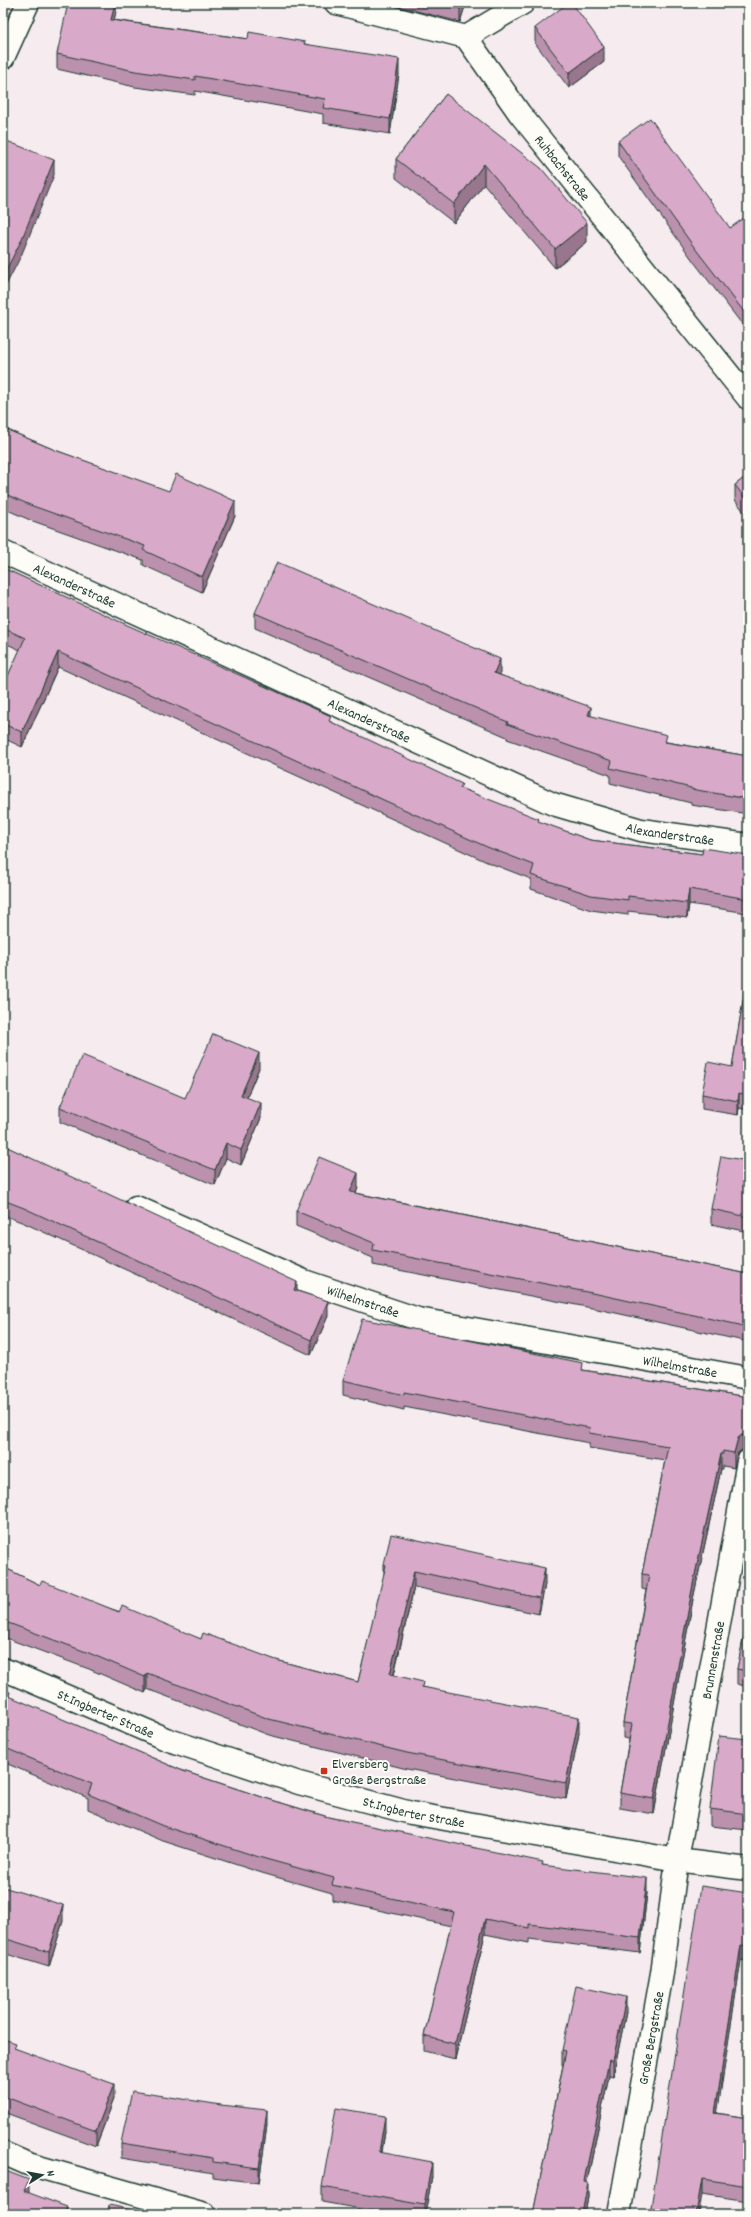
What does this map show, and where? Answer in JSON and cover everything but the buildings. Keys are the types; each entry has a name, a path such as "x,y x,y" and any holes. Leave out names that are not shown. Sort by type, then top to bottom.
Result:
{"street":[{"path":"3,58 28,3"},
{"path":"336,3 466,38 523,3"},
{"name":"Ruhbachstraße","path":"466,38 520,114 748,398"},
{"name":"Alexanderstraße","path":"3,552 553,804 641,830 748,845"},
{"name":"Wilhelmstraße","path":"116,1198 304,1281 418,1320 748,1378"},
{"name":"Brunnenstraße","path":"677,1860 748,1460"},
{"name":"St.Ingberter Straße","path":"3,1669 166,1739 299,1783 411,1814 677,1860 748,1869"},
{"name":"Große Bergstraße","path":"619,2214 662,1973 677,1860"},
{"path":"3,2153 28,2164 205,2214"}],"place":[{"name":"Elversberg Große Bergstraße","path":"324,1771"}]}
